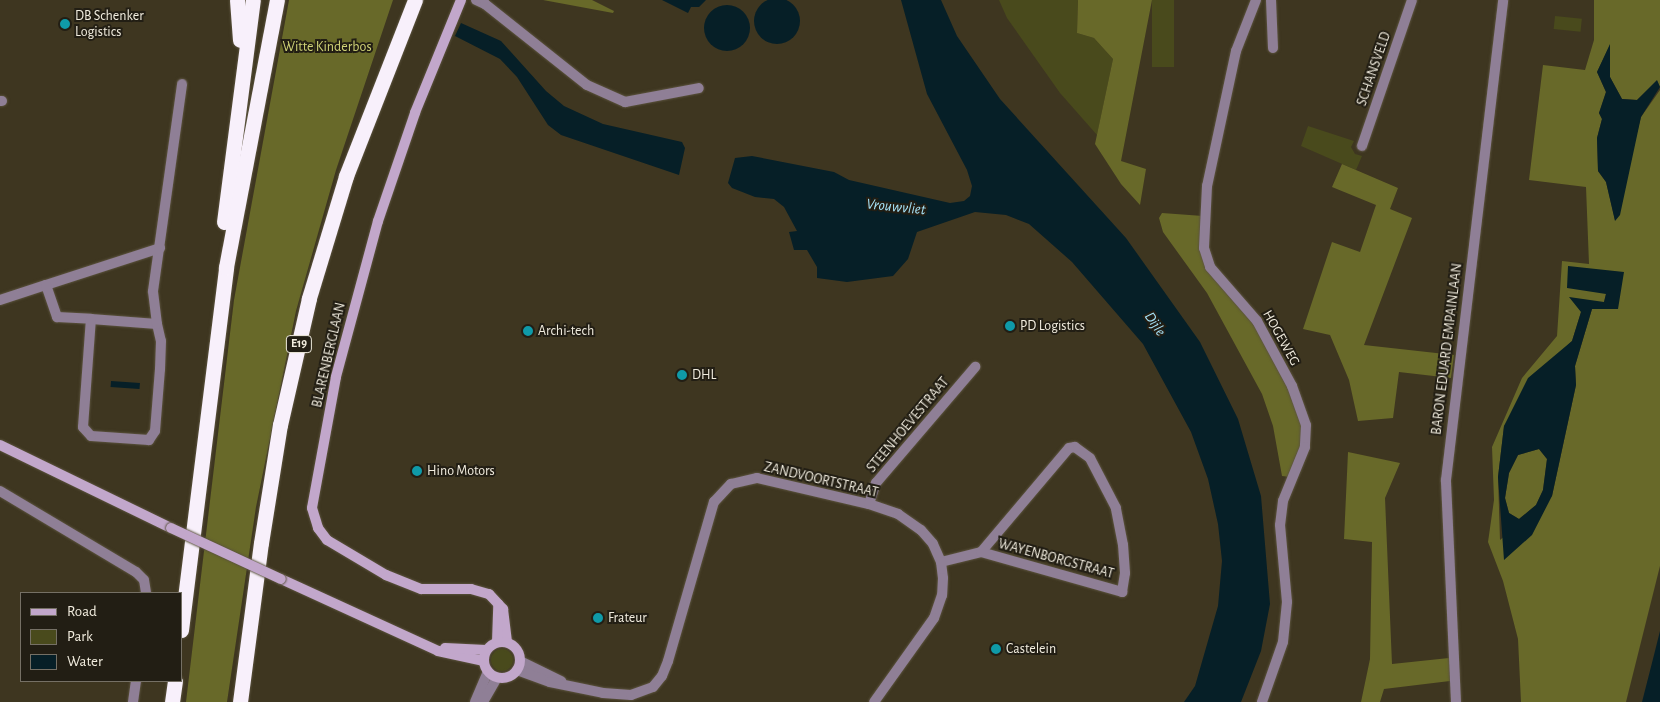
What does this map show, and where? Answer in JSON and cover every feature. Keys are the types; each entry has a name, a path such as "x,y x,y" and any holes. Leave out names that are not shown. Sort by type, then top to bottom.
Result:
{"highway":[{"path":"225,212 220,206 240,58 237,0"},
{"path":"226,267 222,241 225,212 254,0"},
{"path":"182,622 226,267 277,0"},
{"name":"E19","path":"240,702 260,543 279,434 309,298 346,176 415,0"},
{"path":"172,702 175,682"}],"street":[{"name":"BLARENBERGLAAN","path":"461,0 415,113 378,220 341,359 312,508 318,528 327,540 386,575 421,589 482,590 498,604 505,617 502,642"},
{"path":"476,0 485,4 587,85 626,102 699,88"},
{"name":"HOGEWEG","path":"1256,0 1236,51 1207,186 1204,248 1215,274 1257,321 1292,386 1306,425 1305,447 1283,501 1280,525 1287,602 1283,642 1262,702"},
{"path":"1271,0 1273,48"},
{"name":"SCHANSVELD","path":"1362,146 1412,0"},
{"name":"BARON EDUARD EMPAINLAAN","path":"1456,702 1446,480 1504,0"},
{"path":"91,319 83,427 91,436 145,441 156,431 162,349 152,299 182,84"},
{"path":"0,300 160,248"},
{"path":"46,285 57,317 157,324"},
{"name":"STEENHOEVESTRAAT","path":"869,504 876,483 975,367"},
{"path":"0,445 171,528 438,652 483,661 493,675 508,677 519,666 518,652 502,642 486,650 422,644"},
{"name":"WAYENBORGSTRAAT","path":"941,562 981,552 1122,592 1123,545 1116,508 1090,458 1075,447 1069,448 981,552"},
{"name":"ZANDVOORTSTRAAT","path":"519,666 566,684 603,693 631,695 653,687 662,676 708,516 714,502 731,484 748,478 767,479 869,504 898,514 921,530 933,544 941,562 942,595 934,618 874,702"},
{"path":"0,491 136,572 144,580 146,592"},
{"path":"483,661 486,650"},
{"path":"475,702 493,675"},
{"path":"483,702 493,675"},
{"path":"133,702 136,682"}],"green space":[{"name":"Witte Kinderbos","path":"289,0 393,0 336,170 296,311 256,507 227,702 186,702 234,300"},
{"path":"543,0 592,0 614,11 613,13"},
{"path":"999,0 1078,0 1077,33 1094,38 1113,59 1097,135 1060,93 1007,18"},
{"path":"1078,0 1152,0 1121,161 1146,169 1140,205 1121,184 1095,144 1113,59 1094,38 1077,33"},
{"path":"1152,0 1174,0 1174,67 1152,67"},
{"path":"1594,0 1660,0 1660,87 1657,81 1637,100 1622,99 1610,77 1610,45 1597,72 1606,92 1599,113 1602,119 1597,138 1598,171 1606,182 1615,220 1641,117 1660,90 1660,566 1626,702 1521,702 1518,639 1503,581 1488,542 1494,500 1492,447 1522,378 1557,336 1562,261 1589,264 1586,187 1529,180 1543,65 1585,70 1594,40","holes":["1606,294 1618,309 1592,309 1575,366 1576,385 1552,496 1500,540 1498,477 1504,426 1556,357 1572,341 1581,312 1604,302"]},
{"path":"1555,16 1582,19 1580,32 1554,29"},
{"path":"1308,126 1354,141 1351,147 1355,154 1362,156 1356,170 1301,146"},
{"path":"1342,164 1398,188 1390,209 1412,218 1364,345 1454,355 1451,378 1399,372 1393,418 1358,421 1349,380 1330,335 1303,329 1332,242 1360,252 1376,205 1332,187"},
{"path":"1162,213 1203,216 1202,250 1250,314 1290,388 1305,432 1290,477 1282,476 1273,426 1262,394 1207,293 1163,232 1159,218"},
{"path":"1539,449 1547,459 1543,490 1536,505 1519,519 1509,513 1505,498 1509,473 1518,455"},
{"path":"1348,452 1400,463 1385,498 1392,664 1449,658 1450,681 1384,689 1380,702 1361,702 1370,659 1372,542 1344,539"},
{"path":"502,649 510,652 513,660 510,668 502,671 494,668 491,660 494,652"}],"water":[{"path":"770,-1 784,-1 790,2 800,16 800,26 796,34 782,44 772,44 764,40 754,26 754,16 758,8"},
{"path":"662,0 706,0 699,7 691,7 688,13"},
{"path":"901,0 941,0 957,36 1000,99 1126,238 1200,342 1238,419 1261,496 1270,604 1261,651 1241,702 1184,702 1195,686 1218,606 1222,561 1218,524 1208,479 1191,432 1143,344 1072,262 1029,224 1006,215 975,212 917,232 908,259 893,276 847,282 817,278 817,267 807,250 794,250 789,232 797,231 784,207 774,199 755,197 732,188 728,183 735,158 752,156 834,172 849,180 950,203 964,201 970,196 972,186 967,170 927,94"},
{"path":"722,5 732,5 744,11 749,19 749,37 744,45 736,50 722,51 714,48 707,41 704,33 704,23 707,15 714,8"},
{"path":"461,23 501,41 546,91 564,106 603,124 682,142 685,148 679,175 561,135 548,125 517,77 500,59 455,36"},
{"path":"1610,44 1610,77 1622,99 1637,100 1657,80 1660,87 1641,117 1620,215 1615,221 1606,182 1598,171 1597,138 1602,119 1599,113 1606,92 1597,72"},
{"path":"1568,266 1624,272 1618,309 1592,309 1575,366 1576,385 1552,496 1532,535 1504,560 1498,477 1504,426 1528,378 1572,341 1581,312 1569,297 1604,302 1606,294 1567,288","holes":["1539,449 1547,459 1543,490 1536,505 1519,519 1509,513 1505,498 1509,473 1518,455"]},
{"path":"111,381 140,383 140,389 111,387"},
{"path":"1660,631 1660,702 1642,702 1654,655"}],"place":[{"name":"DB Schenker Logistics","path":"65,24"},
{"name":"PD Logistics","path":"1010,326"},
{"name":"Archi-tech","path":"528,331"},
{"name":"DHL","path":"682,375"},
{"name":"Hino Motors","path":"417,471"},
{"name":"Frateur","path":"598,618"},
{"name":"Castelein","path":"996,649"}],"water label":[{"name":"Vrouwvliet","path":"896,207"},
{"name":"Dijle","path":"1155,324"}]}
